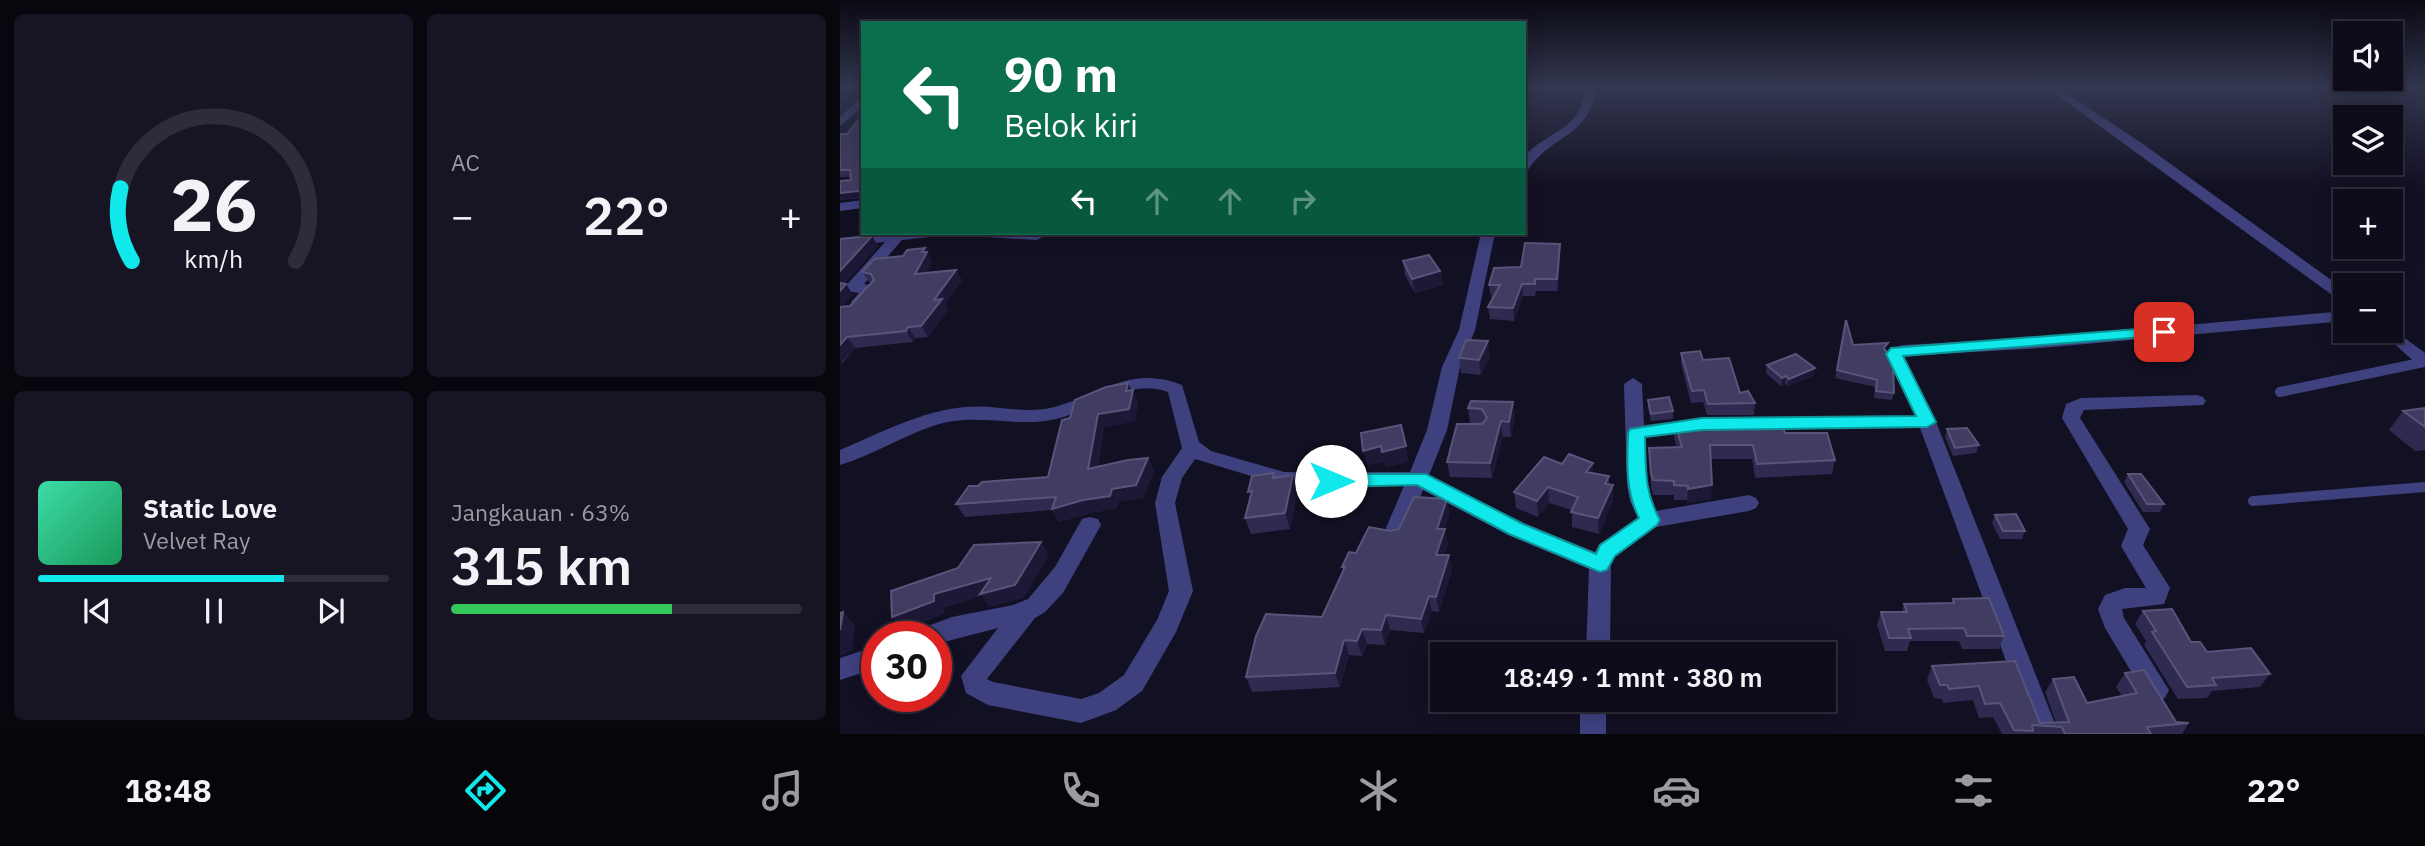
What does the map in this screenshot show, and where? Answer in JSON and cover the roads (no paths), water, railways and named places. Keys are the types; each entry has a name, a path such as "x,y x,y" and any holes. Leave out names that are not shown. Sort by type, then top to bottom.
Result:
{"street":[{"path":"1526,165 1539,149 1577,121"},
{"path":"2102,121 2333,288"},
{"path":"840,207 861,204"},
{"path":"840,242 892,235"},
{"path":"846,288 899,235"},
{"path":"1394,535 1444,430 1451,367 1467,330 1489,235"},
{"path":"846,288 871,289 849,312"},
{"path":"2046,734 1927,422 1894,354 1897,351 2041,343 2333,317"},
{"path":"2402,343 2425,362"},
{"path":"840,458 934,419 964,413 1032,417 1056,413 1122,387 1143,382 1163,382 1176,389 1181,418 1198,452 1238,467 1284,479 1419,479 1516,529 1600,564"},
{"path":"1633,384 1637,485 1640,501 1650,520"},
{"path":"2170,713 2113,621 2110,609 2113,602 2125,598 2156,597 2158,594 2158,588 2132,546 2139,529 2070,418 2073,408 2081,404 2197,401"},
{"path":"1741,423 1927,422"},
{"path":"1636,433 1715,424"},
{"path":"1090,525 1056,583 1042,600 1027,610 974,676 975,685 988,694 1080,711 1107,702 1133,683 1167,625 1181,590 1165,503 1172,477 1198,452"},
{"path":"1598,642 1600,564 1607,551 1650,520 1749,503"},
{"path":"952,626 1027,610"},
{"path":"840,669 861,662"},
{"path":"1593,712 1593,734"}],"lane":[{"path":"2280,392 2425,362"},
{"path":"2253,501 2425,487"}]}
